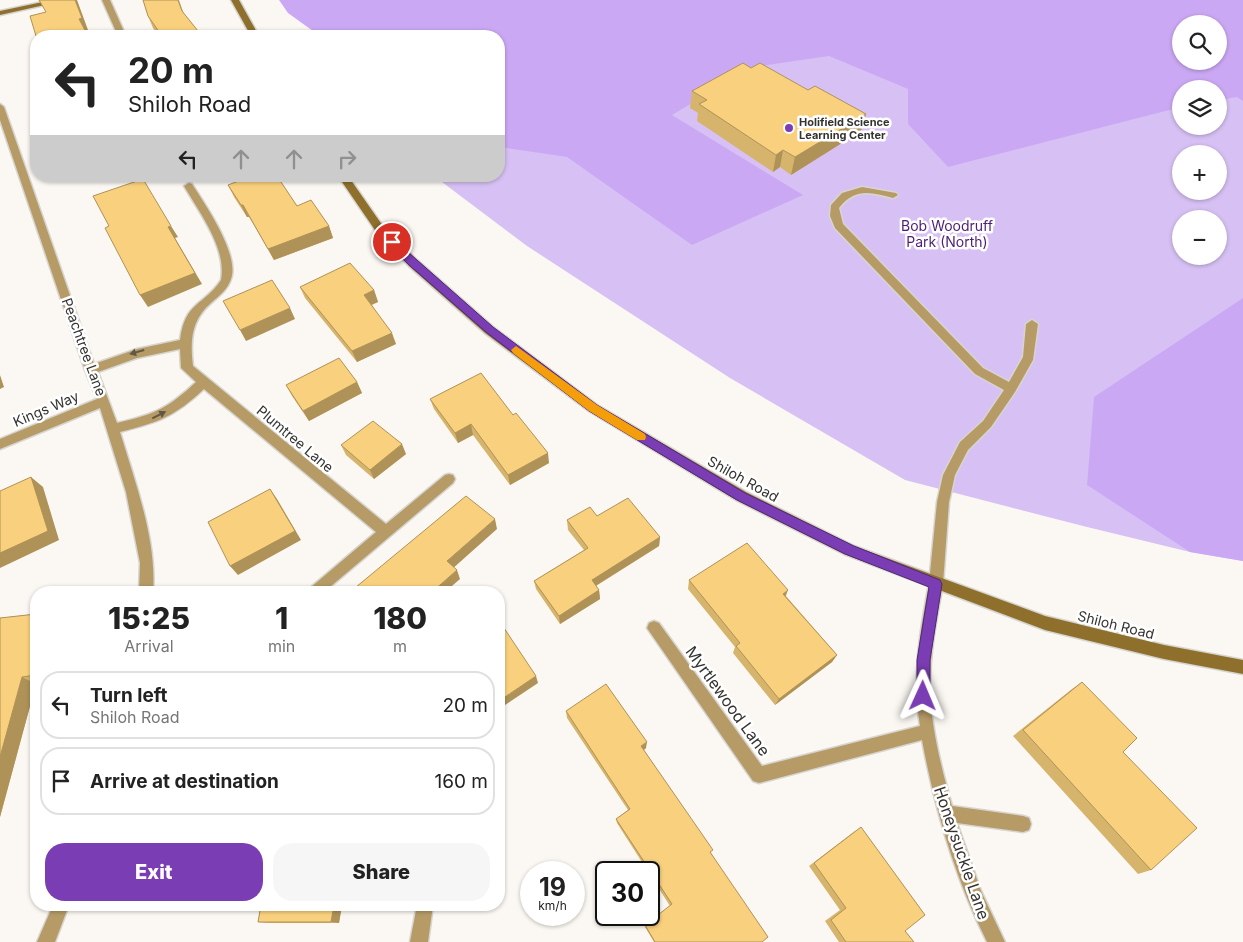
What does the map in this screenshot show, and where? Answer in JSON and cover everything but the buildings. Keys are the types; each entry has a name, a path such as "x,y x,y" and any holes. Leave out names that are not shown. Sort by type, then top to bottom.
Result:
{"main road":[{"path":"0,13 63,0"},
{"path":"235,0 252,30"},
{"name":"Shiloh Road","path":"347,182 381,231 412,263 489,330 593,408 741,496 849,550 936,584 1046,623 1164,652 1243,667"}],"street":[{"path":"106,0 119,30"},
{"name":"Peachtree Lane","path":"0,107 91,370 104,401 132,492 147,563 146,586"},
{"path":"91,370 115,359 141,351 184,344 188,326 194,312 223,284 228,275 222,246 189,186"},
{"path":"893,194 875,190 845,195 834,208 839,226 980,371 1012,389"},
{"name":"Honeysuckle Lane","path":"996,942 968,881 945,812 928,732 923,696 924,660 936,584 943,502 949,475 964,446 987,424 1012,389 1029,357 1032,324"},
{"name":"Plumtree Lane","path":"184,344 187,368 386,532"},
{"path":"112,429 153,419 180,404 204,382"},
{"name":"Kings Way","path":"0,444 104,401"},
{"path":"322,586 449,479"},
{"name":"Myrtlewood Lane","path":"654,628 759,775 928,732"},
{"path":"945,812 1023,824"},
{"path":"46,942 59,911"},
{"path":"420,942 424,911"}],"green space":[{"name":"Bob Woodruff Park (North)","path":"1243,0 1243,561 1190,552 905,480 730,378 527,246 442,182 505,182 505,36"}],"shaded area":[{"path":"279,0 1243,0 1243,101 1237,97 1227,99 1227,80 1172,80 1172,109 948,167 908,124 908,89 829,56 753,67 672,115 803,195 692,245 567,157 505,148 505,30 312,30 288,13"},
{"path":"1243,298 1243,561 1190,552 1087,485 1094,397"}],"slow traffic":[{"path":"516,350 593,408 641,437"}],"place":[{"name":"Holifield Science Learning Center","path":"789,128"}],"route":[{"path":"392,242 412,263 489,330 593,408 741,496 849,550 936,584 927,630 923,696"}]}
